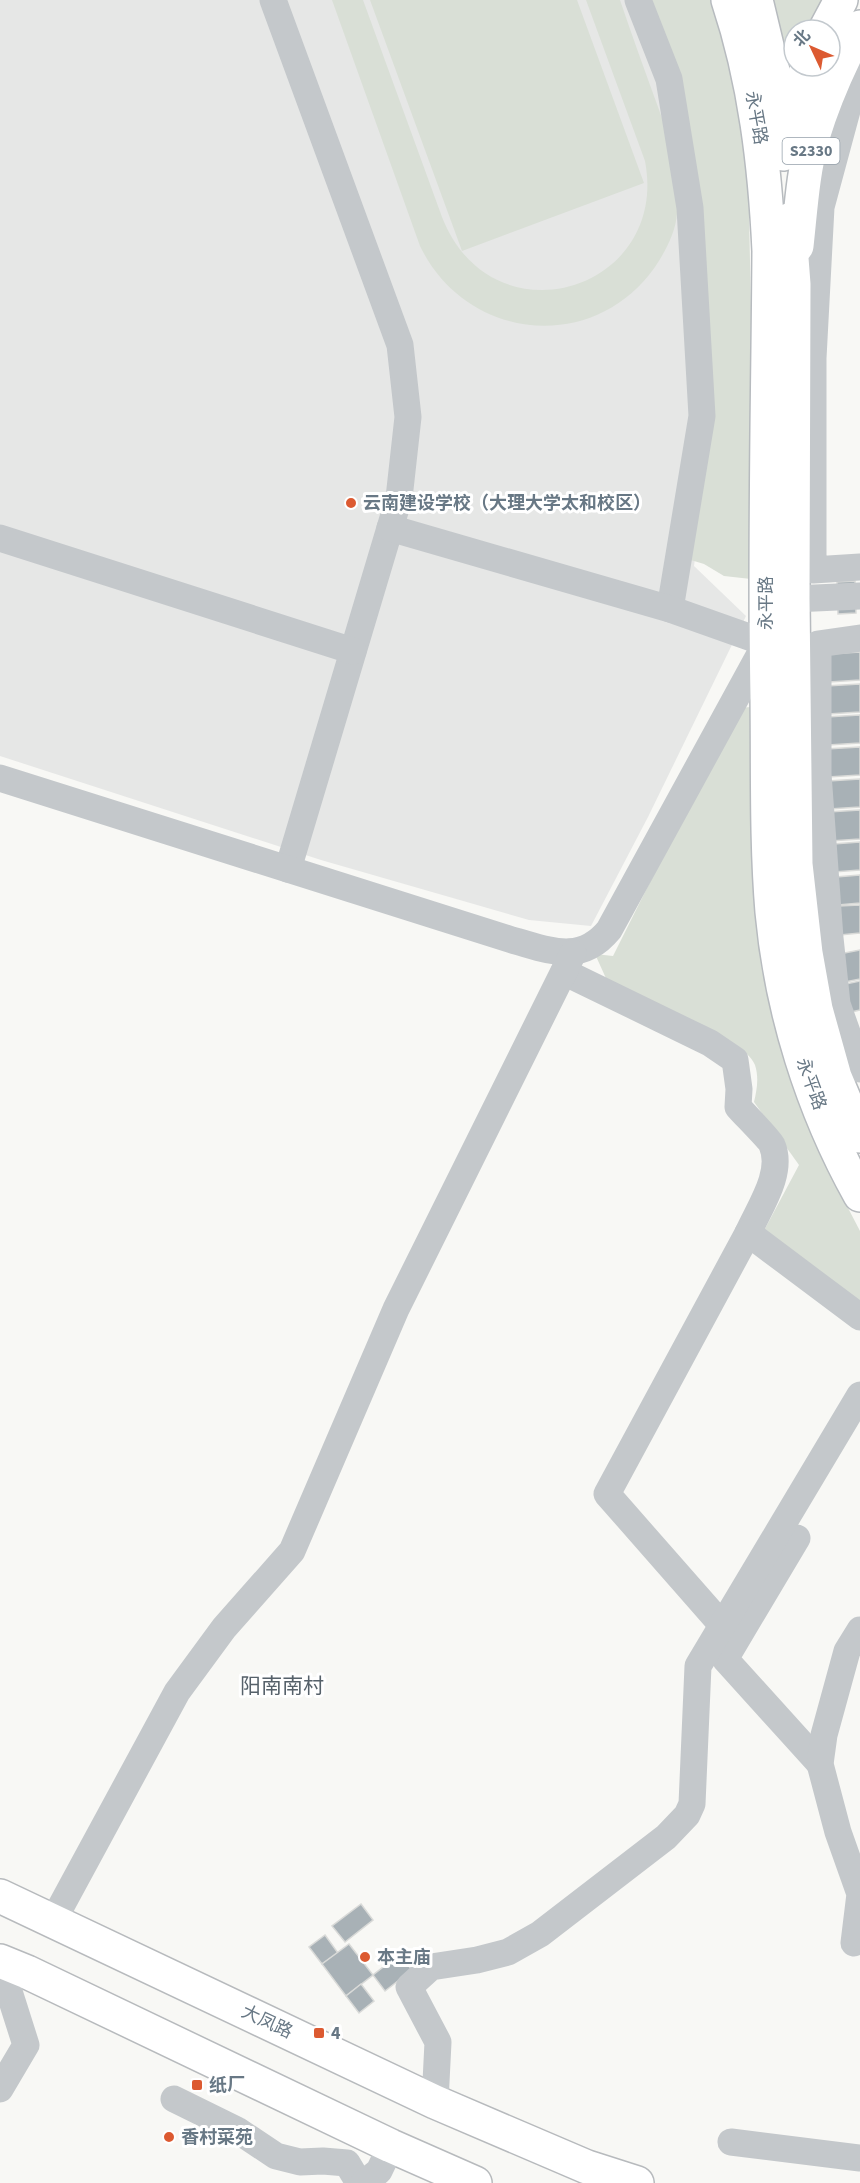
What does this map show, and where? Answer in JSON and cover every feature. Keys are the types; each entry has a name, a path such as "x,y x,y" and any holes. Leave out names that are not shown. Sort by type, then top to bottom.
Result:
{"main road":[{"name":"永平路","path":"728,0 743,50 752,94 760,140 767,207 779,598 796,864 806,953 816,1009 835,1077 860,1136"},
{"name":"永平路","path":"756,0 774,75 794,284 779,598 766,643 772,913 780,966 804,1068 826,1124 860,1195"},
{"path":"831,18 841,0"},
{"name":"S2330","path":"794,284 801,208 813,139 842,60 860,27"},
{"name":"S2330","path":"767,207 781,134 803,78"},
{"name":"大凤路","path":"0,1896 435,2102 587,2167 637,2183"},
{"path":"0,1962 27,1972 391,2146 428,2173 475,2183"}],"street":[{"path":"273,0 400,345 408,417 399,498 288,869"},
{"path":"638,0 669,79 690,208 702,416 670,609"},
{"path":"860,72 855,81 821,207 813,358 813,570 860,567"},
{"path":"53,1921 177,1692 224,1628 292,1551 396,1309 568,962 600,941 609,930 766,643 670,609 390,528"},
{"path":"0,538 353,651"},
{"path":"779,598 860,596"},
{"path":"860,638 818,644 818,774 830,939 837,1004 860,1069"},
{"path":"0,777 548,950 710,1043 735,1060 739,1089 738,1107 772,1144 776,1163 772,1180 748,1233 607,1494 722,1625"},
{"path":"748,1233 860,1317"},
{"path":"435,2102 438,2042 409,1987 430,1967 477,1960 508,1952 540,1934 666,1837 687,1815 693,1794 698,1666 860,1395"},
{"path":"820,1764 725,1659 860,1432"},
{"path":"854,1943 860,1894 838,1832 820,1764 824,1735 848,1651 860,1630"},
{"path":"0,1962 26,2045 0,2090"},
{"path":"174,2099 237,2130 276,2156 300,2162 347,2163 359,2183"},
{"path":"731,2142 860,2158"},
{"path":"364,2183 379,2171 391,2146"}],"shaded area":[{"name":"云南建设学校（大理大学太和校区）","path":"0,0 634,0 666,75 710,441 694,566 746,616 648,817 591,926 529,920 321,860 0,756"},
{"path":"332,0 363,0 442,217 466,257 498,281 535,290 572,286 605,270 631,243 646,206 645,161 586,0 620,0 669,136 675,161 677,206 675,227 655,267 629,295 599,314 566,324 532,325 498,318 467,302 441,278 420,246"},
{"path":"370,0 577,0 644,183 462,251"},
{"path":"640,0 712,0 737,87 748,165 753,405 751,579 724,576 704,564 684,558 698,390 683,198"},
{"path":"772,0 827,0 817,18 782,18 782,38"},
{"path":"751,707 759,935 792,1084 822,1158 860,1231 860,1320 761,1236 799,1165 754,1102 757,1088 755,1065 747,1054 712,1031 690,1019 609,985 595,954 613,956 737,708"}],"building":[{"path":"855,581 856,613 838,614 837,582"},
{"path":"860,652 860,680 829,682 828,654"},
{"path":"860,684 860,712 828,714 826,686"},
{"path":"860,715 860,743 828,745 826,717"},
{"path":"860,747 860,775 828,777 826,749"},
{"path":"860,779 860,807 829,809 828,781"},
{"path":"860,810 860,839 830,841 828,812"},
{"path":"860,842 860,870 834,872 833,844"},
{"path":"860,875 860,903 838,905 836,877"},
{"path":"860,905 860,933 840,935 838,906"},
{"path":"860,950 860,979 840,983 834,955"},
{"path":"860,981 860,1010 847,1013 841,985"},
{"path":"361,1904 373,1920 345,1942 332,1926"},
{"path":"325,1935 338,1953 322,1964 309,1947"},
{"path":"349,1944 373,1975 346,1996 322,1964"},
{"path":"400,1954 412,1970 385,1991 373,1975"},
{"path":"361,1984 374,2001 359,2013 346,1996"}],"place":[{"name":"云南建设学校（大理大学太和校区）","path":"351,503"},
{"name":"本主庙","path":"365,1957"},
{"name":"4","path":"319,2033"},
{"name":"纸厂","path":"197,2085"},
{"name":"香村菜苑","path":"169,2137"}],"district":[{"name":"阳南南村","path":"282,1686"}]}
